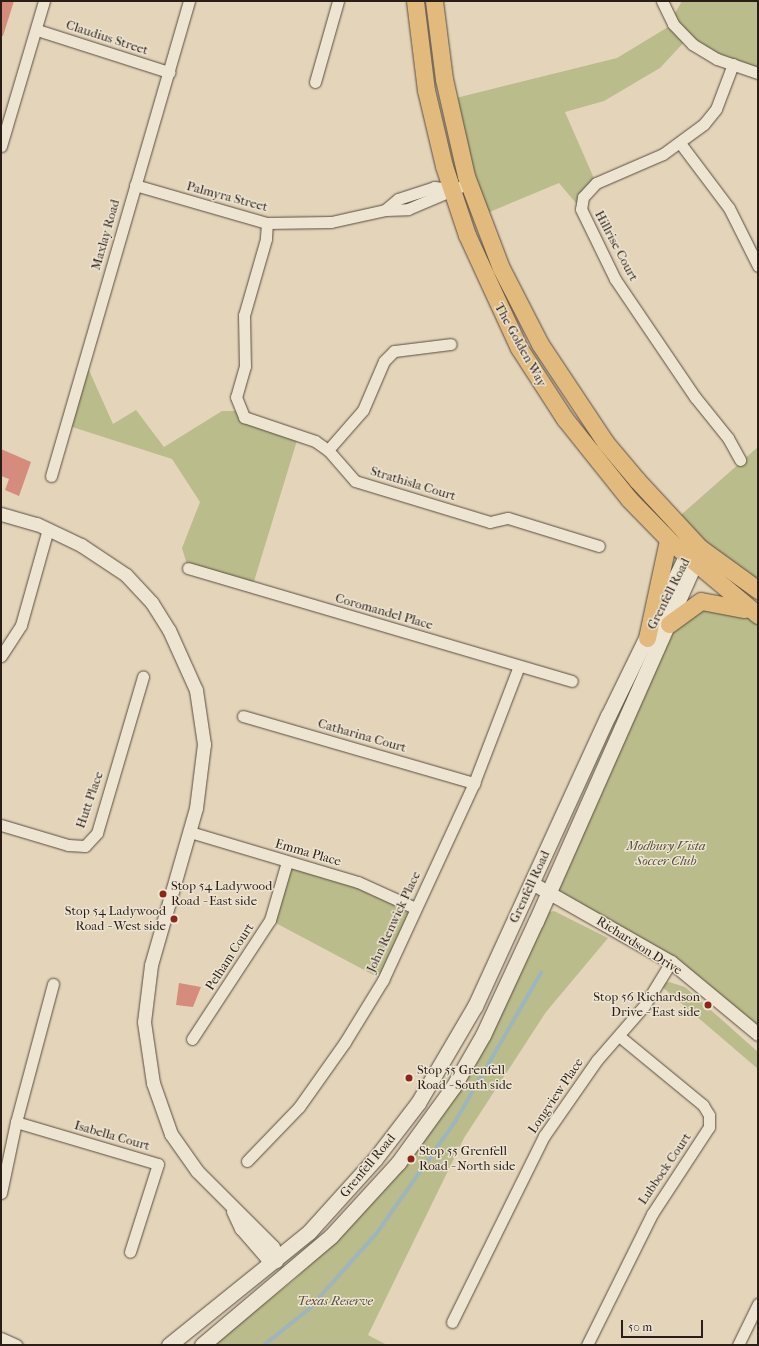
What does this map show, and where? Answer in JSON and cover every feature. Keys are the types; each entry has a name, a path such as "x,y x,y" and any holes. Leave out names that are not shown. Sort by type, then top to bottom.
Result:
{"main road":[{"name":"The Golden Way","path":"415,1 426,90 452,189 486,281 532,368 582,443 668,540 694,556 758,590"},
{"name":"The Golden Way","path":"434,1 444,79 469,183 510,286 562,380 605,442 694,556 755,613"},
{"path":"647,638 668,540"},
{"name":"Grenfell Road","path":"202,1345 289,1275 377,1189 439,1107 483,1035 550,892 669,624 694,556"},
{"name":"Grenfell Road","path":"169,1345 276,1260 352,1186 418,1103 472,1013 647,638 694,556"},
{"path":"669,624 701,601 755,613"},
{"path":"276,1260 289,1275"}],"street":[{"path":"2,141 37,30 44,1"},
{"name":"Maxlay Road","path":"51,476 189,1"},
{"path":"315,82 338,1"},
{"path":"662,1 673,24 692,44 733,64 758,72"},
{"name":"Claudius Street","path":"37,30 168,72"},
{"name":"Hillrise Court","path":"733,64 711,118 680,143 663,154 596,183 583,197 581,209 615,279 740,460"},
{"path":"680,143 728,208 758,266"},
{"name":"Palmyra Street","path":"135,185 267,223 331,222 385,210 398,199 434,187 452,189 469,183"},
{"name":"Strathisla Court","path":"267,223 266,239 244,315 245,366 236,398 238,411 256,423 299,434 328,450 355,481 490,522 508,518 599,546"},
{"path":"328,450 363,410 384,361 394,351 451,344"},
{"path":"1,514 48,529 108,560 126,575 152,603 169,630 196,690 204,744 190,832 151,965 144,1022 153,1083 171,1134 197,1171 233,1211 249,1221 273,1247 276,1260"},
{"path":"1,656 21,625 48,529"},
{"name":"Coromandel Place","path":"188,568 572,682"},
{"name":"John Renwick Place","path":"247,1161 299,1107 346,1042 385,975 474,783 519,666"},
{"name":"Hutt Place","path":"1,825 68,845 84,846 97,833 142,677"},
{"name":"Catharina Court","path":"243,716 474,783"},
{"name":"Emma Place","path":"190,832 358,882 415,908"},
{"name":"Pelham Court","path":"192,1039 270,920 287,862"},
{"name":"Richardson Drive","path":"532,883 671,962 758,1034"},
{"name":"Longview Place","path":"452,1322 544,1136 597,1060 644,1006 671,962"},
{"path":"1,1193 16,1122 53,984"},
{"name":"Lubbock Court","path":"586,1345 652,1214 709,1127 709,1115 703,1105 619,1036"},
{"name":"Isabella Court","path":"16,1122 158,1164 130,1252"},
{"path":"738,1345 758,1304"},
{"path":"1,1338 17,1345"}],"green space":[{"path":"682,1 758,1 758,73 717,59 671,20"},
{"path":"673,24 687,39 660,68 604,101 565,112 596,183 581,209 559,183 480,216 448,100 617,58"},
{"path":"88,368 113,424 136,410 164,447 222,411 238,411 299,434 252,588 188,568 182,548 200,502 172,459 66,425"},
{"path":"758,447 758,591 674,521"},
{"name":"Modbury Vista Soccer Club","path":"694,603 758,615 758,1034 671,962 550,892 669,624"},
{"path":"287,862 415,908 383,980 270,920"},
{"name":"Texas Reserve","path":"554,911 608,938 546,1012 464,1138 368,1335 387,1345 212,1345 294,1280 339,1237 402,1167 546,913"},
{"path":"669,982 685,987 758,1052 758,1069 660,985"}],"building":[{"path":"1,1 14,1 3,36 1,36"},
{"path":"1,449 31,462 19,496 5,490 9,479 1,476"},
{"path":"179,983 201,987 193,1007 176,1005"}],"waterway":[{"path":"264,1345 308,1310 377,1233 455,1122 541,973"}],"place":[{"name":"Stop 54 Ladywood Road - East side","path":"163,894"},
{"name":"Stop 54 Ladywood Road - West side","path":"174,919"},
{"name":"Stop 56 Richardson Drive - East side","path":"708,1005"},
{"name":"Stop 55 Grenfell Road - South side","path":"409,1078"},
{"name":"Stop 55 Grenfell Road - North side","path":"411,1159"}]}
